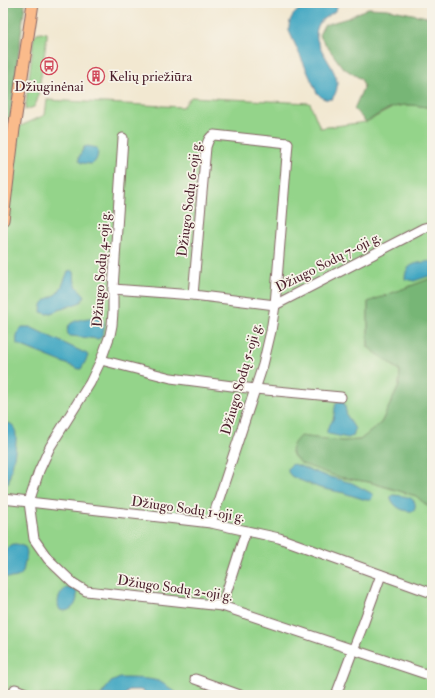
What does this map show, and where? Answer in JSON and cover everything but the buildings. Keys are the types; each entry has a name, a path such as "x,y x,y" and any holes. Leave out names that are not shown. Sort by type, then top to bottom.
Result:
{"main road":[{"path":"3,220 14,128 33,3"}],"street":[{"name":"Džiugo Sodų 6-oji g.","path":"193,296 206,146 208,140 214,135 288,143"},
{"name":"Džiugo Sodų 4-oji g.","path":"29,502 39,471 50,447 90,383 101,360 110,335 113,312 113,289 123,138"},
{"name":"Džiugo Sodų 5-oji g.","path":"211,523 263,364 271,331 275,305 288,143"},
{"name":"Džiugo Sodų 7-oji g.","path":"113,289 275,305 400,240 424,228 432,226"},
{"path":"101,360 171,378 255,389 342,397"},
{"name":"Džiugo Sodų 1-oji g.","path":"3,499 211,523 279,538 432,593"},
{"name":"Džiugo Sodų 2-oji g.","path":"29,502 34,539 48,559 73,583 86,591 222,606 432,676"},
{"path":"222,606 246,531"},
{"path":"336,695 381,575"},
{"path":"195,679 240,695"},
{"path":"13,695 15,689 31,695"}],"green space":[{"path":"3,3 25,3 3,179"},
{"path":"368,8 388,9 432,18 432,108 403,105 387,110 366,122 354,109 364,86 361,79 342,67 319,35 324,25 348,18"},
{"path":"37,33 47,33 47,37 37,101 34,107 25,110 34,37"},
{"path":"191,97 310,103 320,128 366,122 394,107 404,105 432,108 432,278 368,302 368,347 400,371 399,386 381,423 360,440 343,441 315,438 338,477 369,482 416,496 432,509 432,695 179,695 158,681 104,690 101,695 3,695 3,220 14,129 45,115 47,100 183,107"},
{"path":"432,278 432,509 416,496 369,482 338,477 302,464 294,457 291,450 294,443 300,436 343,441 360,440 381,423 399,386 400,371 368,347 368,302"}],"water":[{"path":"311,3 338,3 336,10 320,23 316,34 318,43 337,80 337,90 332,99 324,99 317,93 289,31 290,21 295,13"},
{"path":"88,146 97,148 98,155 96,160 91,164 81,163 79,161 79,157 84,147"},
{"path":"432,261 432,275 414,281 405,279 407,269 410,266"},
{"path":"72,270 74,272 78,288 85,296 81,302 48,314 41,312 44,302 58,292 68,271"},
{"path":"99,317 103,321 104,330 99,339 69,336 67,330 68,326 72,323 77,320"},
{"path":"22,327 30,327 87,354 88,356 81,369 17,344 17,335"},
{"path":"340,401 344,402 347,416 355,429 353,436 348,438 327,433 333,418 336,403"},
{"path":"6,423 11,424 14,427 16,432 16,445 9,482 3,483 3,425"},
{"path":"294,464 326,476 352,483 371,493 373,495 371,500 320,488 297,479 291,476 288,472 288,468"},
{"path":"393,495 410,498 413,500 415,502 414,511 407,511 397,507 391,499 391,496"},
{"path":"13,544 25,547 27,556 23,572 14,578 8,578 3,576 3,557 6,550"},
{"path":"66,588 76,591 77,599 76,603 71,609 64,611 60,610 58,601 60,595"},
{"path":"120,678 158,681 179,695 151,695 140,690 128,690 125,695 101,695 111,682"}],"place":[{"name":"Džiuginėnai","path":"49,66"},
{"name":"Kelių priežiūra","path":"96,76"}]}
